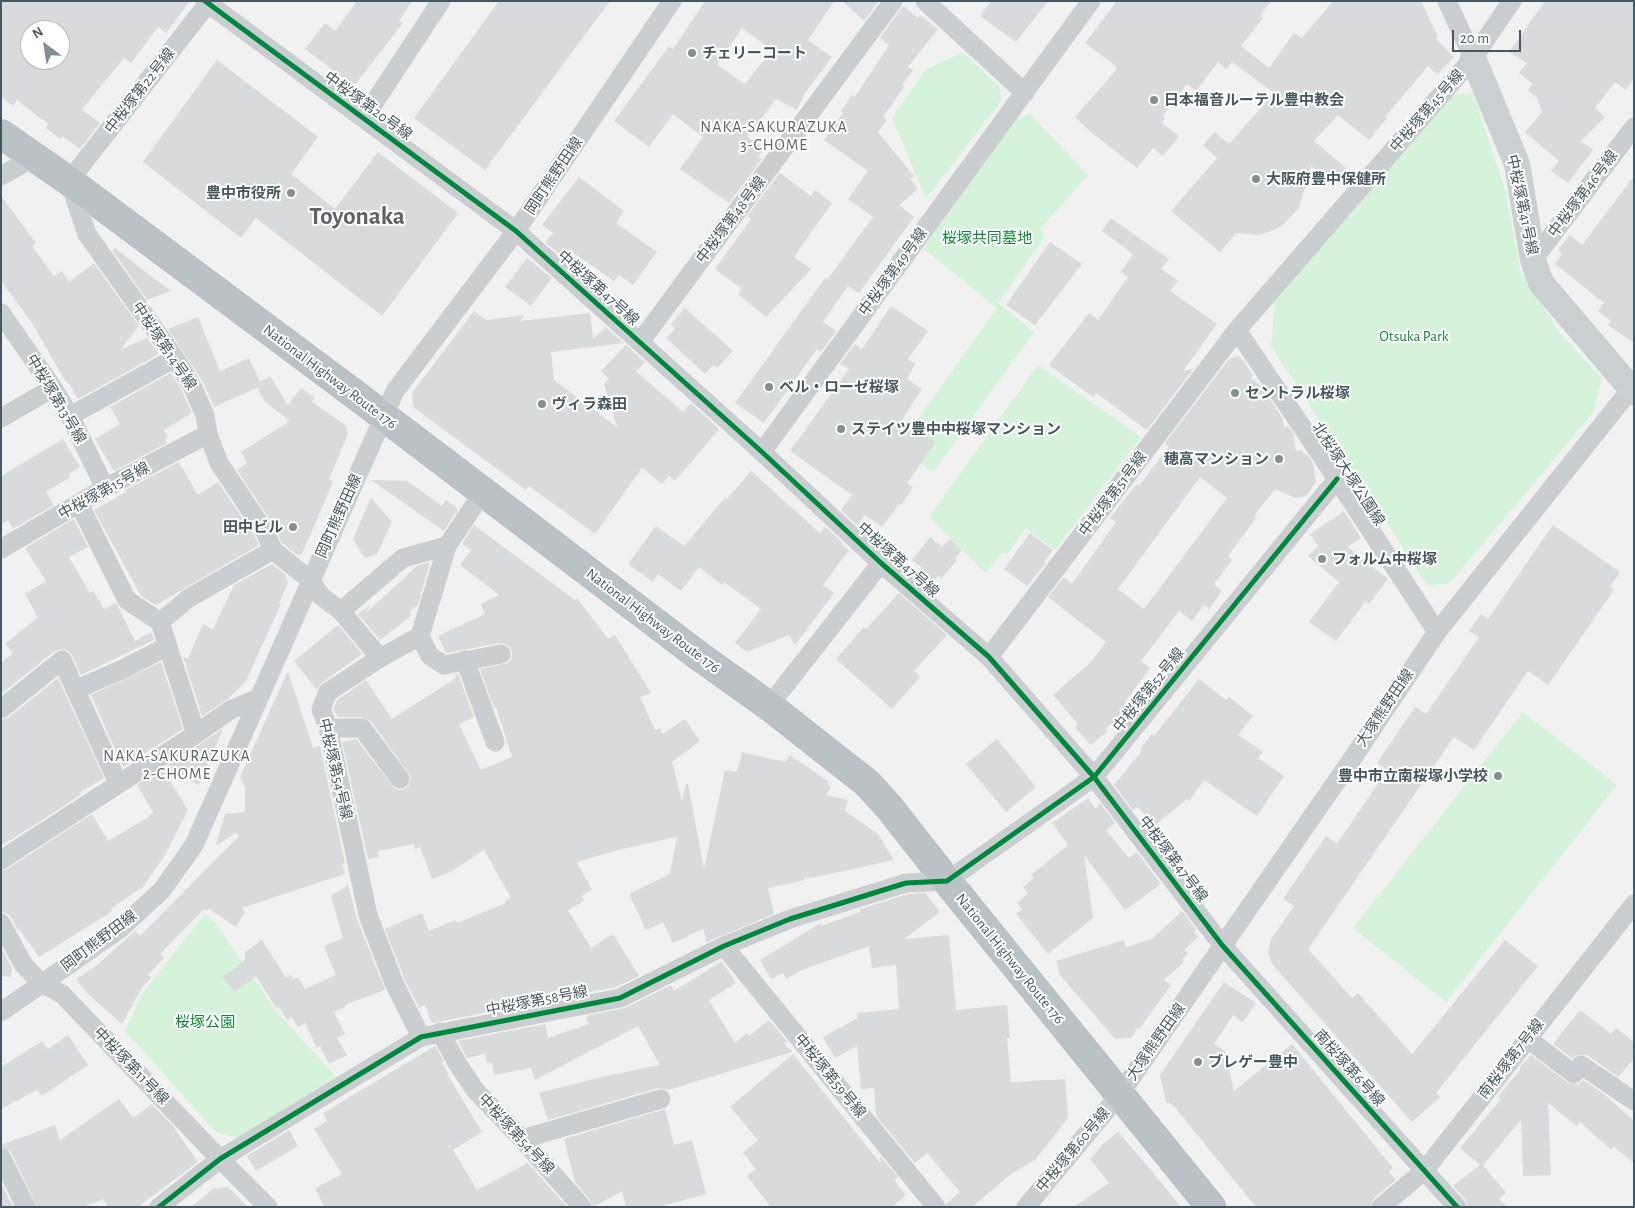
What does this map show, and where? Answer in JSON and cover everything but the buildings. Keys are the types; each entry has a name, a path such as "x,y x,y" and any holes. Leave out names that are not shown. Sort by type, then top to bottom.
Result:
{"highway":[{"name":"National Highway Route 176","path":"1,134 70,181 384,416 699,656 769,706 867,783 889,807 1211,1207"}],"street":[{"path":"364,118 441,1"},
{"name":"岡町熊野田線","path":"1,1012 120,929 162,890 194,845 395,391 516,231 672,1"},
{"name":"中桜塚第48号線","path":"640,342 893,1"},
{"path":"925,1 1025,93"},
{"name":"中桜塚第49号線","path":"762,452 1091,1"},
{"name":"中桜塚第41号線","path":"1447,1 1517,164 1533,260 1541,282 1633,388"},
{"name":"中桜塚第45号線","path":"1237,330 1473,58 1512,1"},
{"name":"中桜塚第20号線","path":"208,2 516,231"},
{"name":"中桜塚第22号線","path":"70,181 208,2"},
{"name":"中桜塚第46号線","path":"1533,260 1634,127"},
{"path":"1,176 35,157"},
{"name":"中桜塚第14号線","path":"70,181 86,234 175,358 193,388 205,414 208,434 219,464 265,532 273,550 310,580 321,596 342,611 380,658"},
{"name":"中桜塚第47号線","path":"516,231 762,452 881,563 989,657 1094,777 1222,945"},
{"name":"中桜塚第13号線","path":"1,313 70,416 105,488"},
{"name":"北桜塚大塚公園線","path":"1237,330 1337,479 1436,632"},
{"name":"中桜塚第51号線","path":"989,657 1237,330"},
{"path":"70,416 175,358"},
{"path":"1,418 53,388"},
{"name":"大塚熊野田線","path":"1120,1094 1352,758 1436,632 1633,388"},
{"name":"中桜塚第15号線","path":"1,549 105,488 208,434"},
{"name":"中桜塚第52号線","path":"947,881 1094,777 1337,479"},
{"path":"483,492 447,546 420,636 430,656 444,665 501,654"},
{"path":"79,504 127,600 160,622 196,734"},
{"path":"342,611 403,558 447,546"},
{"path":"160,622 189,598 273,550"},
{"path":"769,706 881,563"},
{"name":"中桜塚第54号線","path":"420,636 380,658 328,692 321,709 328,728 368,915 394,983 421,1037"},
{"path":"75,690 123,669 168,646"},
{"path":"1,709 62,660 118,783"},
{"path":"465,660 495,742"},
{"path":"1,860 230,710 259,698"},
{"path":"328,728 362,728 400,779"},
{"name":"中桜塚第58号線","path":"159,1207 220,1159 421,1037 620,998 724,946 790,919 906,883 947,881"},
{"name":"南桜塚第7号線","path":"1381,1207 1424,1171 1634,904"},
{"name":"中桜塚第11号線","path":"1,923 23,964 41,983 62,994 268,1207"},
{"name":"南桜塚第6号線","path":"1222,945 1457,1207"},
{"name":"中桜塚第59号線","path":"724,946 936,1207"},
{"name":"中桜塚第54号線","path":"440,1032 456,1063 475,1090 522,1139 582,1207"},
{"path":"1528,1038 1574,1074 1582,1065 1634,1101"},
{"name":"中桜塚第60号線","path":"1026,1207 1120,1094"},
{"path":"522,1139 661,1099"},
{"path":"1,1157 26,1207"}],"green space":[{"path":"963,52 1000,88 1001,101 926,199 892,118 926,69"},
{"name":"Otsuka Park","path":"1473,93 1506,193 1520,270 1559,332 1602,378 1593,413 1449,584 1427,585 1271,346 1275,300 1454,94"},
{"name":"桜塚共同墓地","path":"1030,114 1088,175 1041,228 1044,238 998,303 1034,332 933,472 899,446 997,308 923,248 1015,119"},
{"path":"1038,365 1141,437 1055,550 1026,528 1007,555 1002,553 986,573 929,517"},
{"path":"1523,712 1617,785 1446,1002 1353,928"},
{"name":"桜塚公園","path":"204,915 214,921 277,1012 334,1074 334,1079 239,1138 216,1132 125,1031 141,995"}],"cycle path":[{"path":"205,1 516,231 762,452 881,563 989,657 1094,777 1222,945 1457,1207"},
{"path":"159,1207 220,1159 421,1037 620,998 724,946 790,919 906,883 947,881 1094,777 1337,479"}],"place":[{"name":"チェリーコート","path":"692,53"},
{"name":"日本福音ルーテル豊中教会","path":"1154,100"},
{"name":"大阪府豊中保健所","path":"1256,179"},
{"name":"豊中市役所","path":"291,193"},
{"name":"ベル・ローゼ桜塚","path":"769,387"},
{"name":"セントラル桜塚","path":"1235,393"},
{"name":"ヴィラ森田","path":"542,404"},
{"name":"ステイツ豊中中桜塚マンション","path":"841,429"},
{"name":"穂高マンション","path":"1279,459"},
{"name":"田中ビル","path":"293,527"},
{"name":"フォルム中桜塚","path":"1322,559"},
{"name":"豊中市立南桜塚小学校","path":"1498,776"},
{"name":"ブレゲー豊中","path":"1198,1062"}],"district":[{"name":"NAKA-SAKURAZUKA 3-CHOME","path":"774,136"},
{"name":"Toyonaka","path":"357,216"},
{"name":"NAKA-SAKURAZUKA 2-CHOME","path":"177,765"}]}
